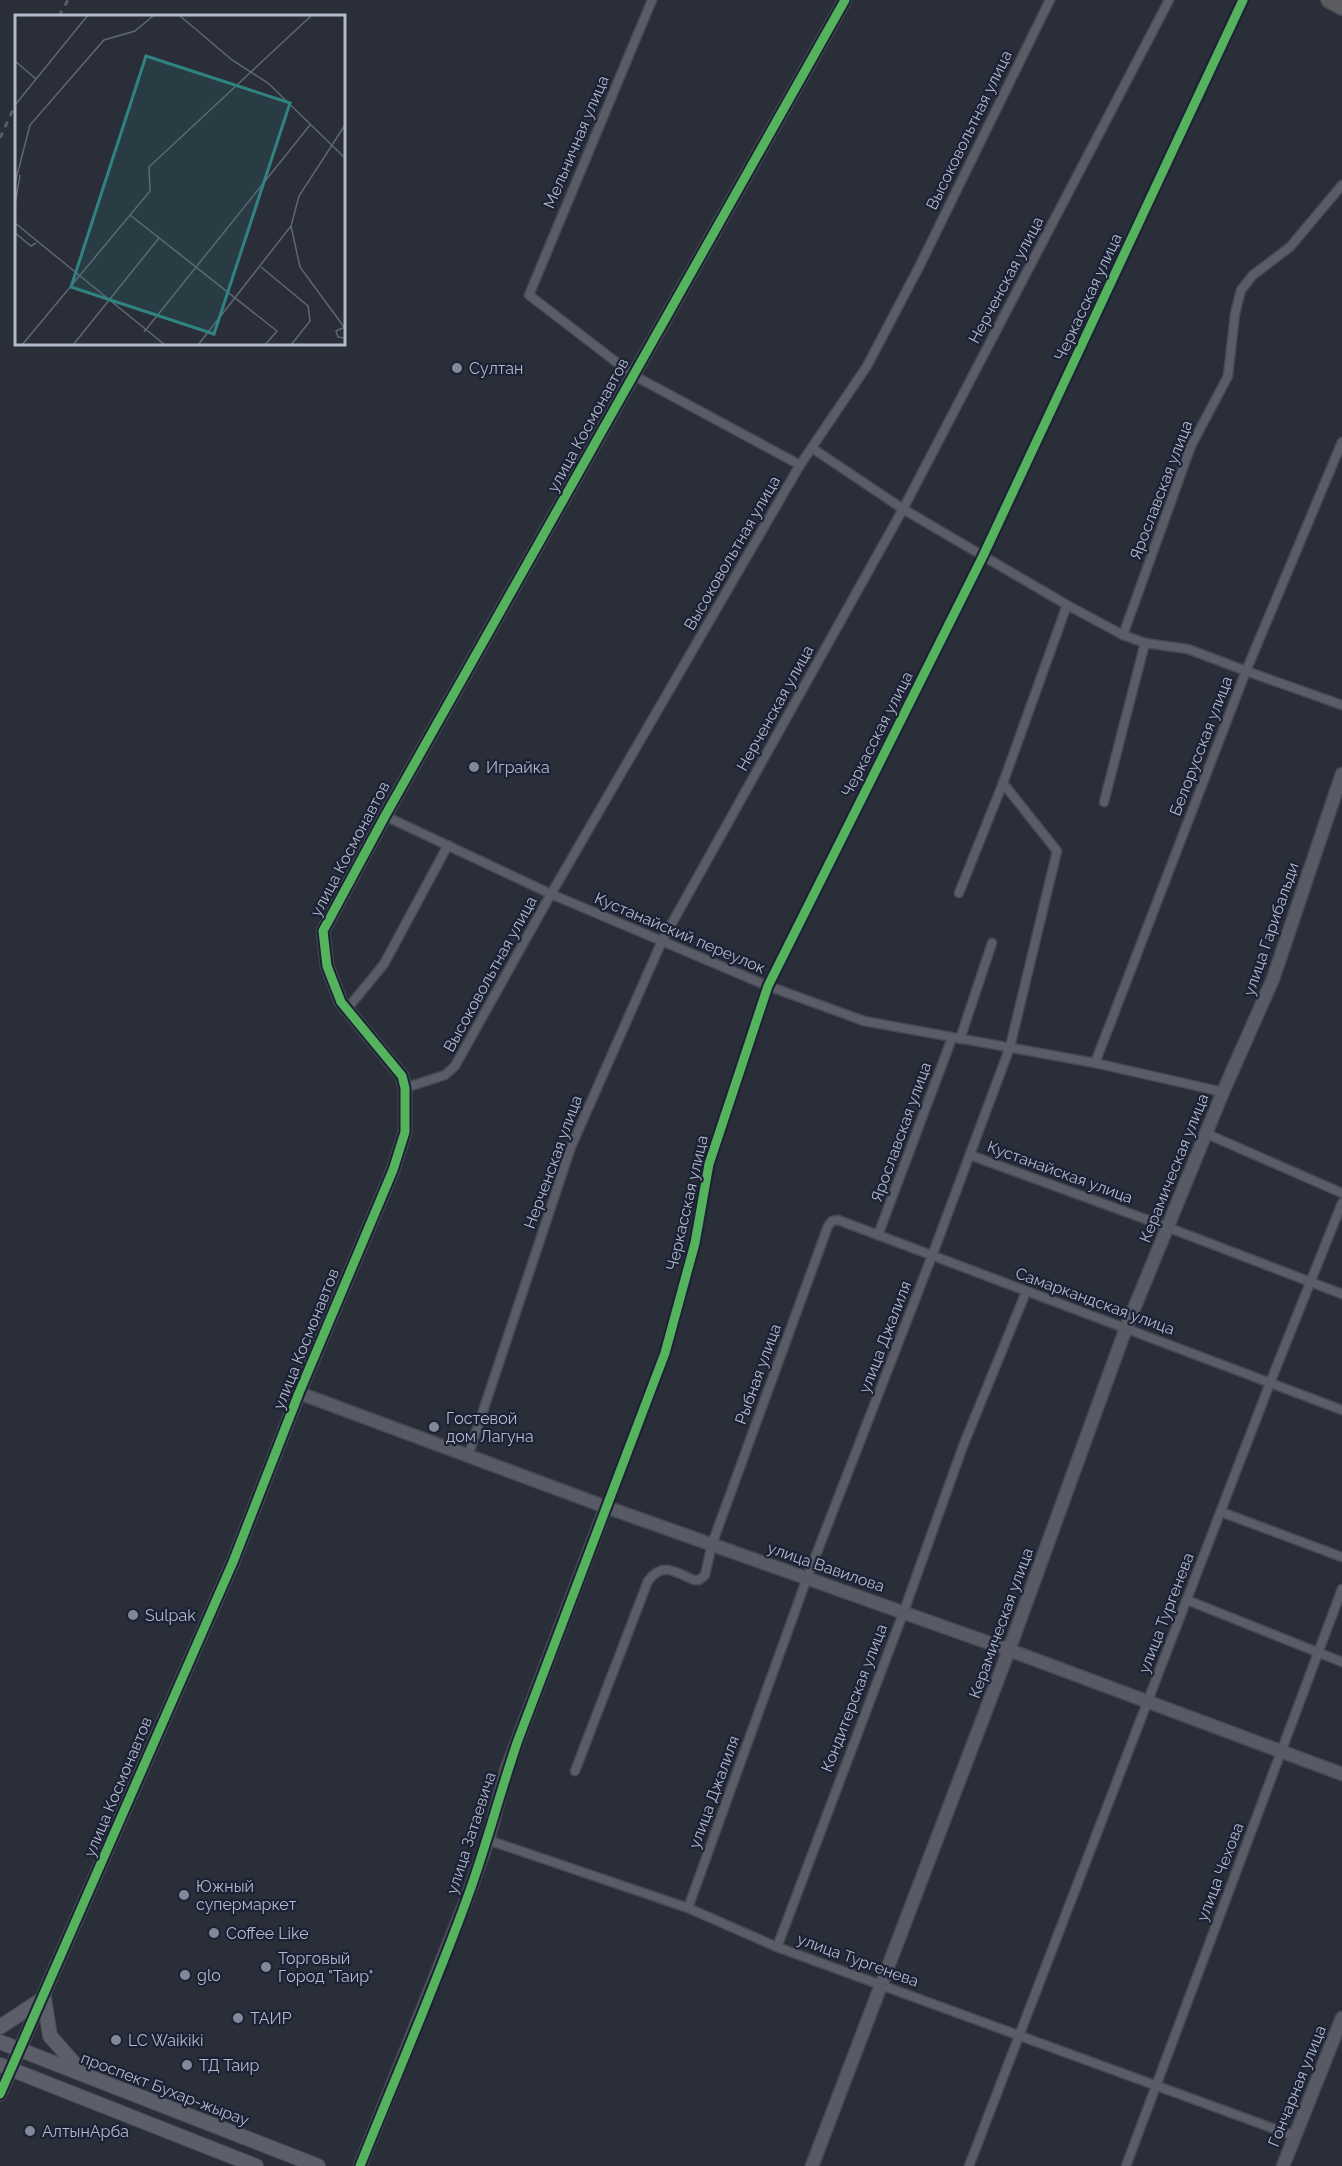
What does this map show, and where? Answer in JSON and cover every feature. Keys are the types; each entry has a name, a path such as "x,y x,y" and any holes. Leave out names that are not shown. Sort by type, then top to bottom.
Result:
{"highway":[{"path":"1329,0 1342,7"}],"main road":[{"path":"0,2027 44,1998 50,2036 84,2075"},
{"name":"проспект Бухар-жырау","path":"0,2042 318,2166"},
{"path":"5,2067 256,2166"}],"street":[{"name":"Мельничная улица","path":"633,375 528,295 652,0"},
{"name":"улица Космонавтов","path":"0,2094 5,2067 20,2050 44,1998 233,1562 299,1393 393,1170 405,1132 405,1088 402,1076 341,1002 327,966 323,931 385,816 845,0"},
{"name":"Высоковольтная улица","path":"405,1088 445,1075 455,1066 551,894 800,465 867,366 919,267 1050,0"},
{"name":"Нерченская улица","path":"468,1456 571,1147 662,941 903,509 1169,0"},
{"name":"Черкасская улица","path":"606,1507 665,1353 695,1243 709,1164 768,986 983,556 1243,0"},
{"name":"Ярославская улица","path":"1123,635 1191,446 1228,376 1235,314 1241,290 1253,275 1290,247 1342,185"},
{"path":"633,375 800,465"},
{"name":"Белорусская улица","path":"1095,1063 1246,671 1342,442"},
{"path":"812,448 903,509 1123,635 1145,643 1188,649 1342,705"},
{"path":"959,893 1003,783 1067,605"},
{"path":"1104,802 1145,643"},
{"name":"улица Гарибальди","path":"1223,1092 1273,978 1342,774"},
{"name":"улица Джалиля","path":"687,1908 807,1578 1010,1047 1057,851 1003,783"},
{"name":"Кустанайский переулок","path":"385,816 551,894 768,986 864,1021 1095,1063 1223,1092"},
{"path":"347,1009 384,964 448,846"},
{"name":"Ярославская улица","path":"878,1236 992,943"},
{"name":"Керамическая улица","path":"812,2166 1009,1650 1126,1328 1223,1092"},
{"path":"1207,1134 1342,1193"},
{"name":"Кустанайская улица","path":"970,1155 1342,1294"},
{"name":"улица Тургенева","path":"969,2166 1270,1383 1342,1203"},
{"name":"Самаркандская улица","path":"838,1220 1342,1410"},
{"name":"Рыбная улица","path":"575,1771 648,1581 660,1569 668,1569 694,1580 699,1580 705,1575 712,1544 828,1226 832,1221 838,1220"},
{"name":"Кондитерская улица","path":"777,1947 904,1611 963,1446 1026,1292"},
{"name":"улица Вавилова","path":"299,1393 606,1507 904,1611 1342,1774"},
{"name":"улица Затаевича","path":"360,2166 448,1949 488,1840 507,1768 606,1507"},
{"path":"1221,1512 1342,1557"},
{"name":"улица Чехова","path":"1126,2166 1342,1589"},
{"path":"1187,1600 1342,1662"},
{"name":"улица Тургенева","path":"488,1840 687,1908 777,1947 1294,2136"},
{"name":"Гончарная улица","path":"1284,2166 1342,2018"}],"railway":[{"path":"60,15 68,0"},
{"path":"0,138 15,105"}],"cycle path":[{"path":"0,2094 233,1562 299,1393 393,1170 405,1132 405,1088 402,1076 341,1002 327,966 323,931 385,816 845,0"},
{"path":"360,2166 468,1896 518,1740 665,1353 695,1243 709,1164 768,986 983,556 1243,0"}],"place":[{"name":"Султан","path":"457,368"},
{"name":"Играйка","path":"474,767"},
{"name":"Гостевой дом Лагуна","path":"434,1427"},
{"name":"Sulpak","path":"133,1615"},
{"name":"Южный супермаркет","path":"184,1895"},
{"name":"Coffee Like","path":"214,1933"},
{"name":"Торговый Город \"Таир\"","path":"266,1967"},
{"name":"glo","path":"185,1975"},
{"name":"ТАИР","path":"238,2018"},
{"name":"LC Waikiki","path":"116,2040"},
{"name":"ТД Таир","path":"187,2065"},
{"name":"АлтынАрба","path":"30,2131"}]}
